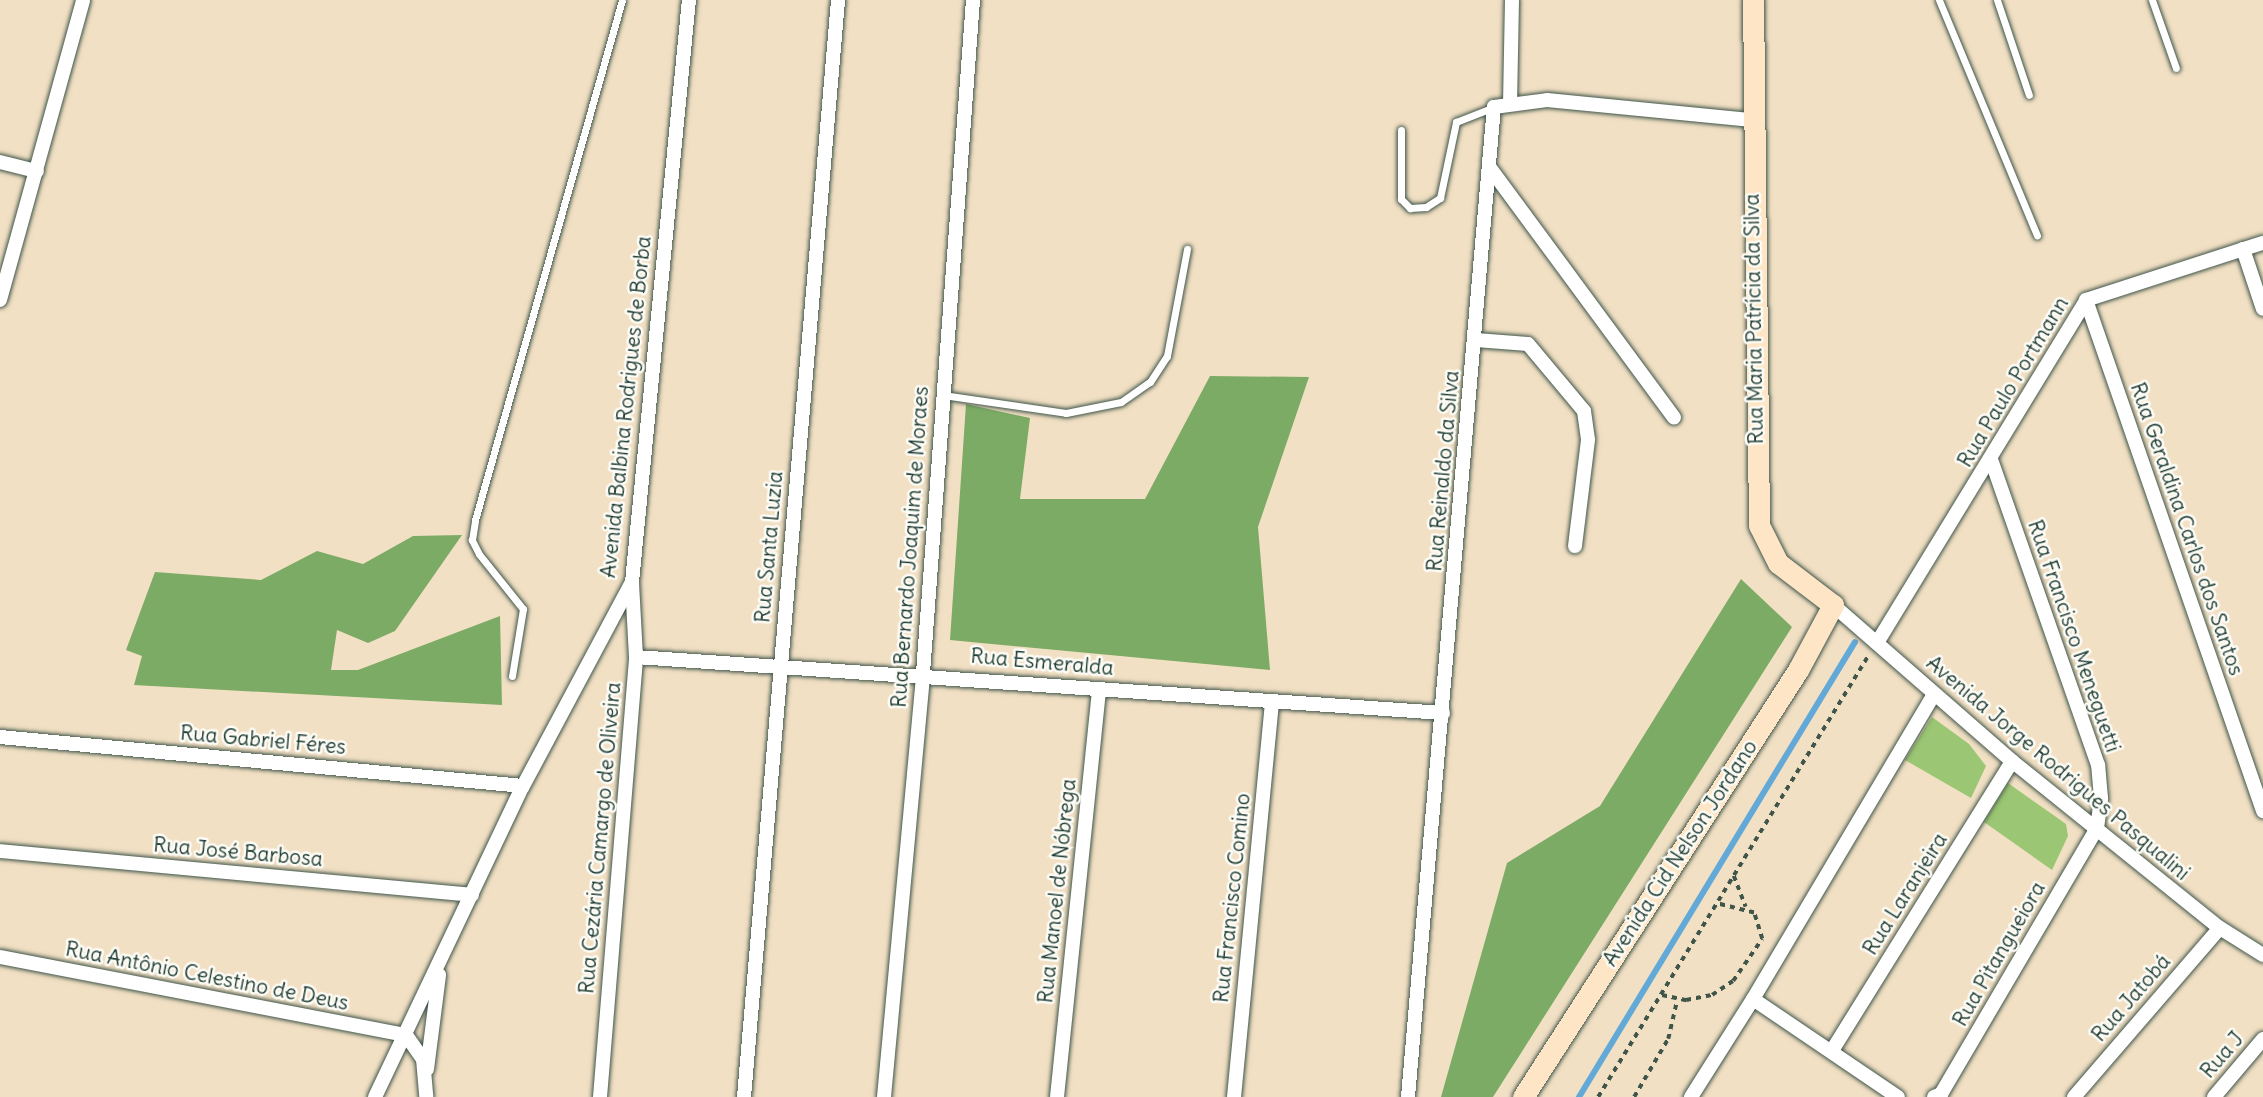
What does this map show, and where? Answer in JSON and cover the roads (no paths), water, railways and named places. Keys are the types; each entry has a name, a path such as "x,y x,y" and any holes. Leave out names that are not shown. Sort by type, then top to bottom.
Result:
{"street":[{"path":"0,300 83,0"},
{"name":"Avenida Balbina Rodrigues de Borba","path":"375,1097 523,786 632,582 689,0"},
{"name":"Rua Santa Luzia","path":"744,1097 838,0"},
{"name":"Rua Bernardo Joaquim de Moraes","path":"884,1097 923,673 973,0"},
{"path":"1510,104 1512,0"},
{"name":"Rua Maria Patrícia da Silva","path":"1753,0 1752,120 1759,524 1777,563 1833,605"},
{"path":"1494,107 1547,100 1752,120"},
{"name":"Rua Reinaldo da Silva","path":"1408,1097 1476,340 1494,107"},
{"path":"0,162 37,171"},
{"path":"1490,168 1674,418"},
{"name":"Rua Paulo Portmann","path":"1877,643 1991,460 2086,300 2263,243"},
{"path":"2243,249 2263,309"},
{"name":"Rua Geraldina Carlos dos Santos","path":"2086,300 2263,811"},
{"path":"1476,340 1528,344 1584,411 1588,440 1575,547"},
{"name":"Rua Francisco Meneguetti","path":"1991,460 2098,765 2097,828"},
{"name":"Rua Cezária Camargo de Oliveira","path":"600,1097 636,657 632,582"},
{"name":"Avenida Jorge Rodrigues Pasqualini","path":"1833,605 1933,696 2012,761 2220,928 2263,955"},
{"name":"Avenida Cid Nelson Jordano","path":"1523,1097 1798,670 1833,605"},
{"name":"Rua Esmeralda","path":"636,657 923,673 1272,703 1443,713"},
{"name":"Rua Manoel de Nóbrega","path":"1057,1097 1099,689"},
{"path":"1696,1095 1933,696"},
{"name":"Rua Francisco Comino","path":"1234,1097 1272,703"},
{"name":"Rua Gabriel Féres","path":"0,737 523,786"},
{"name":"Rua Laranjeira","path":"1833,1049 2012,761"},
{"name":"Rua Pitangueiora","path":"1934,1097 1941,1094 2097,828"},
{"name":"Rua José Barbosa","path":"0,851 472,895"},
{"name":"Rua Jatobá","path":"2074,1097 2220,928"},
{"name":"Rua Antônio Celestino de Deus","path":"0,957 406,1035"},
{"path":"426,1097 440,963"},
{"path":"1753,999 1833,1049 1898,1097"},
{"path":"406,1035 427,1074"},
{"name":"Rua J","path":"2214,1097 2263,1040"}],"lane":[{"path":"512,676 523,610 479,554 472,540 475,520 622,0"},
{"path":"1940,0 2037,235"},
{"path":"1997,0 2029,95"},
{"path":"2152,0 2176,68"},
{"path":"1401,130 1401,199 1410,208 1426,207 1440,198 1456,122 1494,107"},
{"path":"942,395 1066,413 1121,402 1150,382 1167,356 1187,249"}],"waterway":[{"path":"1579,1097 1855,642"}]}
